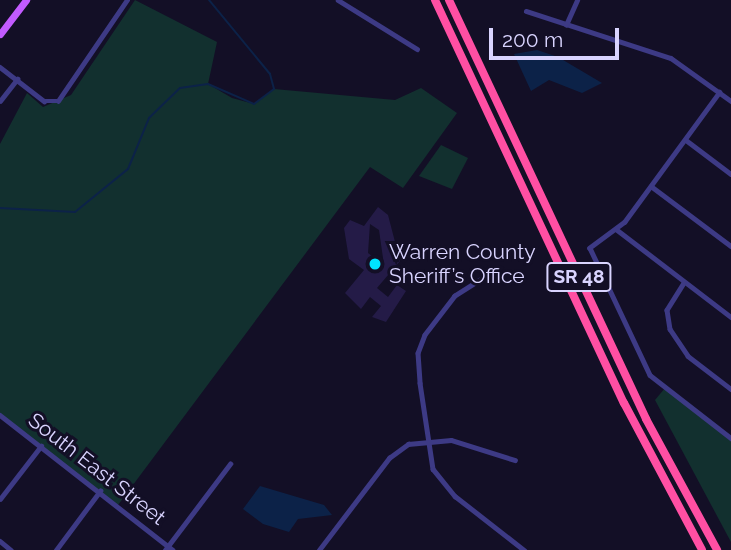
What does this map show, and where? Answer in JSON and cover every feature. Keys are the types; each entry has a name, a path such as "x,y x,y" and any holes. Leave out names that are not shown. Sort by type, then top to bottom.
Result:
{"highway":[{"name":"SR 48","path":"435,0 619,392 702,550"},
{"name":"SR 48","path":"449,0 646,419 717,550"}],"main road":[{"path":"0,34 26,0"}],"street":[{"path":"0,67 54,103 127,0"},
{"path":"338,0 417,49"},
{"path":"566,24 578,0"},
{"path":"526,11 671,58 731,101"},
{"path":"0,101 17,79"},
{"path":"720,92 616,229 591,245 650,374 731,438"},
{"path":"686,140 731,174"},
{"path":"651,186 731,246"},
{"path":"616,229 731,317"},
{"path":"491,273 455,296 421,340 427,439 441,482 524,550"},
{"path":"685,283 668,307 667,323 683,352 731,389"},
{"name":"South East Street","path":"0,415 100,491 169,549"},
{"path":"319,550 389,458 427,439 464,442 515,460"},
{"path":"0,499 41,446"},
{"path":"169,549 230,464"},
{"path":"56,550 100,491"},
{"path":"0,541 12,550"}],"green space":[{"path":"135,0 217,42 208,84 232,98 254,104 274,89 395,100 421,88 457,113 403,188 370,167 118,505 0,415 0,144 27,93 43,107 71,95"},
{"path":"441,145 468,158 452,189 419,176"},
{"path":"665,388 731,438 731,542 655,400"}],"water":[{"path":"537,50 558,57 602,83 582,93 549,80 531,91 514,54"},
{"path":"260,486 324,505 332,515 298,519 289,532 263,524 243,509"}],"building":[{"name":"Warren County Sheriff’s Office","path":"378,207 388,215 400,261 377,288 388,297 397,285 406,291 386,322 372,317 381,306 370,297 361,309 345,293 364,270 349,259 344,228 350,220 364,226","holes":["370,224 379,230 384,265 368,253"]}],"waterway":[{"path":"0,208 75,212 128,169 149,118 180,88 208,84 254,104 274,89 270,74 209,0"}],"place":[{"name":"Warren County Sheriff’s Office","path":"375,264"}]}
